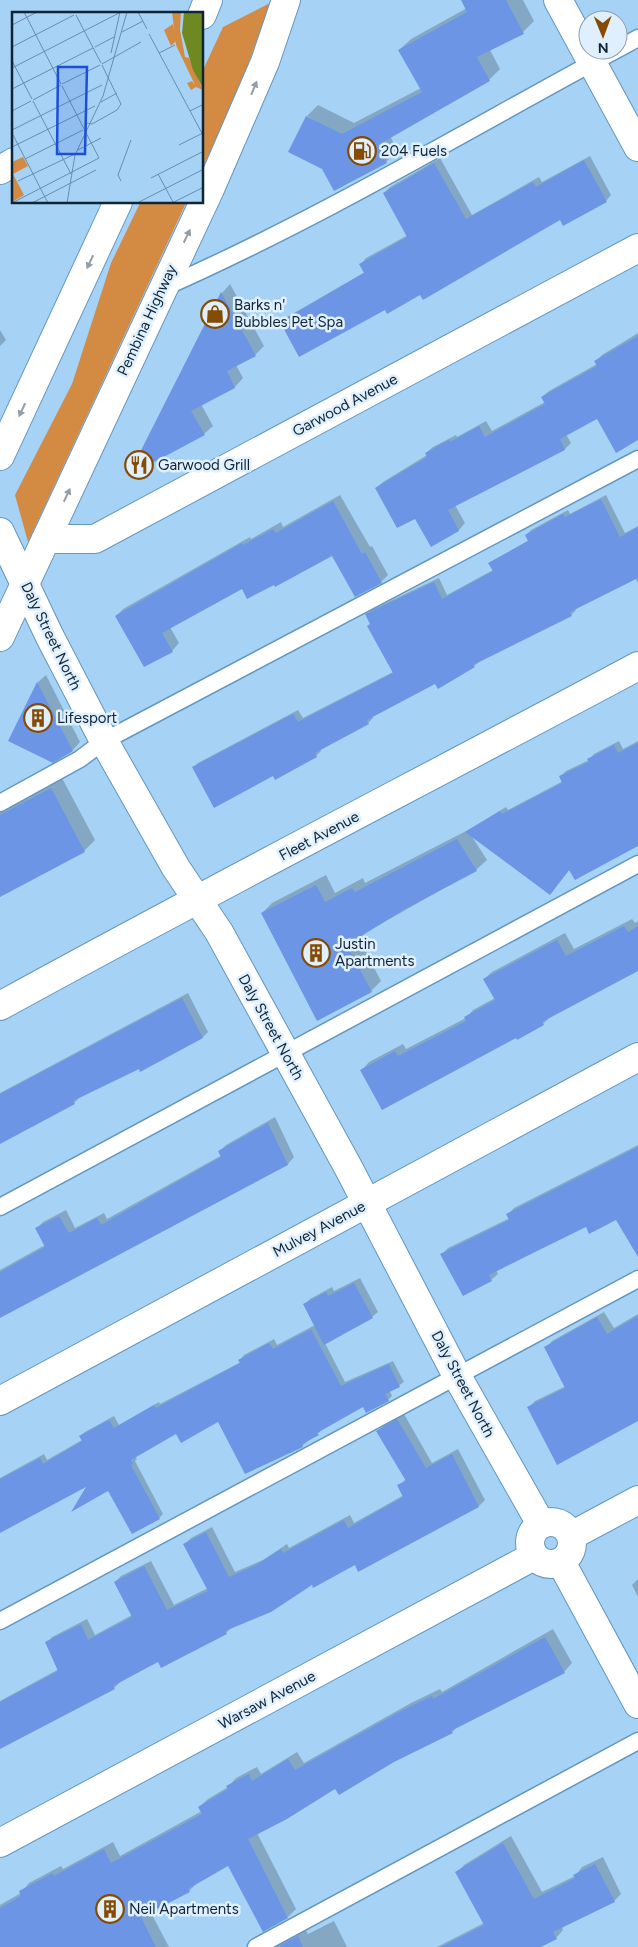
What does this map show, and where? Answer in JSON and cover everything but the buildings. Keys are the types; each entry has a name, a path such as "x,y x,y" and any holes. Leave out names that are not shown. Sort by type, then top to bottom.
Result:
{"street":[{"path":"203,12 208,0"},
{"name":"Pembina Highway","path":"204,198 244,114 265,62 286,0"},
{"path":"558,0 638,147"},
{"path":"0,170 12,163"},
{"name":"Pembina Highway","path":"0,637 201,204"},
{"path":"0,456 109,210"},
{"name":"Garwood Avenue","path":"46,539 95,539 638,248"},
{"name":"Daly Street North","path":"0,532 104,741 176,868 219,932 367,1203 457,1376 541,1524"},
{"name":"Fleet Avenue","path":"0,1006 638,666"},
{"name":"Mulvey Avenue","path":"0,1401 638,1057"},
{"path":"571,1536 638,1500"},
{"path":"559,1523 571,1536 571,1552 561,1562 547,1565 534,1556 529,1544 530,1537 541,1524 559,1523"},
{"name":"Warsaw Avenue","path":"0,1843 534,1556"},
{"path":"561,1562 638,1704"}],"lane":[{"path":"161,289 229,259 444,146 598,60"},
{"path":"0,803 80,759 104,741 638,460"},
{"path":"0,1207 638,864"},
{"path":"0,1621 638,1280"},
{"path":"256,1947 638,1741"}],"shaded area":[{"path":"270,3 239,90 204,165 204,68 223,27"},
{"path":"140,204 186,204 28,542 15,495 72,384 111,263"}],"place":[{"name":"204 Fuels","path":"362,151"},
{"name":"Barks n' Bubbles Pet Spa","path":"215,314"},
{"name":"Garwood Grill","path":"139,465"},
{"name":"Lifesport","path":"38,718"},
{"name":"Justin Apartments","path":"316,953"},
{"name":"Neil Apartments","path":"110,1909"}]}
